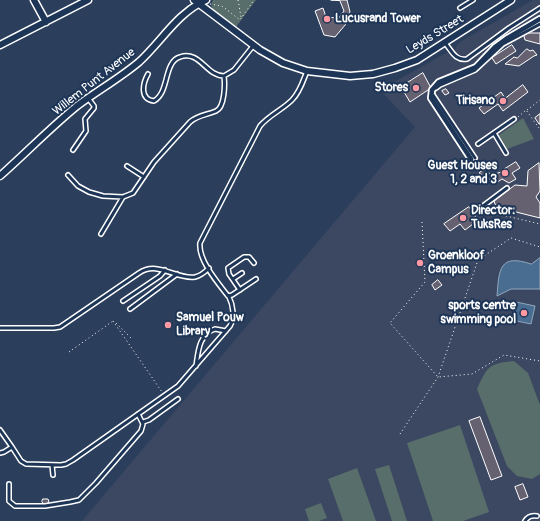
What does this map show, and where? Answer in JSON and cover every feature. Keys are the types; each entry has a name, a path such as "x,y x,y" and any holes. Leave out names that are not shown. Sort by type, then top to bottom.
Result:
{"street":[{"path":"34,0 46,22"},
{"path":"0,45 88,0"},
{"name":"Leyds Street","path":"200,1 254,46 283,63 306,71 350,76 373,74 417,60 511,0"},
{"name":"Willem Punt Avenue","path":"0,176 64,117 88,98 121,77 134,66 148,53 179,18 200,1"},
{"path":"473,159 431,98 432,90 439,82 476,68 495,47 540,19"}],"lane":[{"path":"460,8 473,0"},
{"path":"445,43 456,57 461,60 467,59 540,8"},
{"path":"473,159 433,96 434,92 440,85 475,70 503,44 540,24"},
{"path":"148,74 143,88 146,97 153,101 157,99 162,90 171,64 182,56 195,58 215,74 224,76 234,70 254,46"},
{"path":"0,430 21,461 26,464 66,464 182,383 226,331 233,318 232,304 229,297 200,254 202,239 260,126 269,117 294,98 299,91 306,71"},
{"path":"68,175 78,186 103,196 122,197 133,193 154,162 192,120 220,108 224,91 224,76"},
{"path":"73,150 86,131 85,120 94,108 88,98"},
{"path":"478,144 514,120"},
{"path":"494,133 506,153"},
{"path":"128,166 144,177"},
{"path":"482,206 507,188"},
{"path":"101,234 122,197"},
{"path":"240,290 228,271 230,266 246,256 254,263"},
{"path":"0,328 60,327 141,271 150,268 195,277 209,268"},
{"path":"123,301 160,276 165,270"},
{"path":"233,279 242,273"},
{"path":"130,309 177,274"},
{"path":"229,297 256,279"},
{"path":"196,366 199,350 205,335 215,329 226,331"},
{"path":"142,422 149,420 178,399"},
{"path":"9,484 9,500 11,504 15,506 45,506 79,500 96,483 141,431 142,422 138,414"},
{"path":"0,453 12,447"},
{"path":"52,464 53,475"},
{"path":"525,521 533,515 537,516"}],"path":[{"path":"238,0 242,18"},
{"path":"242,18 254,0"},
{"path":"200,1 222,6 240,20 242,18"},
{"path":"514,120 540,100"},
{"path":"526,110 539,128"},
{"path":"506,216 540,224"},
{"path":"422,222 425,282 390,323 438,377"},
{"path":"400,434 438,377 478,260 511,238 540,247"},
{"path":"113,321 131,338"},
{"path":"69,352 113,321"},
{"path":"113,321 165,396"},
{"path":"438,377 472,374 504,355 540,361"}],"shaded area":[{"name":"Groenkloof Campus","path":"533,0 540,0 540,521 82,521 415,127 380,90 446,53 455,51 460,42"},
{"path":"540,258 540,289 511,289 497,296 500,272 507,262 520,261 531,264"},
{"name":"sports centre swimming pool","path":"516,302 535,306 531,324 512,320"}],"green space":[{"path":"213,0 256,0 236,27 213,10 211,4"},
{"path":"523,118 534,139 507,149 499,135"},
{"path":"514,361 528,373 540,405 540,474 532,479 517,476 507,466 477,389 483,376 490,368 499,363"},
{"path":"460,425 489,512 463,521 433,521 407,443"},
{"path":"389,465 407,521 392,521 375,469"},
{"path":"357,468 376,521 343,521 328,479"},
{"path":"321,503 327,518 319,521 309,521 305,509"}],"building":[{"name":"Lucusrand Tower","path":"331,0 347,0 350,12 348,16 351,18 335,37 324,35 315,11 323,8 326,17 338,19 344,11 340,1"},
{"path":"527,33 540,33 540,44 525,40 524,36"},
{"path":"512,45 516,51 496,64 492,58"},
{"path":"527,49 530,51 533,50 537,55 519,66 505,64 514,57 517,58"},
{"name":"Stores","path":"423,73 431,88 410,102 401,87"},
{"name":"Tirisano","path":"523,85 528,92 503,111 498,104 484,114 479,108 501,92 505,98"},
{"path":"446,89 449,93 445,95 442,91"},
{"path":"540,114 540,124 539,124 535,118"},
{"name":"Guest Houses 1, 2 and 3","path":"516,162 520,168 512,173 516,179 509,183 502,179 496,183 495,181 481,177 482,175 479,173 485,168 486,173 495,174 502,172"},
{"path":"539,163 540,191 536,197 540,203 540,218 496,207 494,201 515,185 527,186 528,171"},
{"name":"Director: TuksRes","path":"469,207 476,216 470,220 473,224 465,230 460,224 450,231 444,224"},
{"path":"438,280 442,285 435,290 432,285"},
{"path":"480,417 502,476 491,480 469,421"},
{"path":"523,484 528,497 520,500 515,487"},
{"path":"43,499 48,499 49,502 45,505 42,502"}],"place":[{"name":"Lucusrand Tower","path":"327,19"},
{"name":"Stores","path":"416,88"},
{"name":"Tirisano","path":"503,101"},
{"name":"Guest Houses 1, 2 and 3","path":"505,173"},
{"name":"Director: TuksRes","path":"463,218"},
{"name":"Groenkloof Campus","path":"420,263"},
{"name":"sports centre swimming pool","path":"524,313"},
{"name":"Samuel Pouw Library","path":"168,325"}]}
